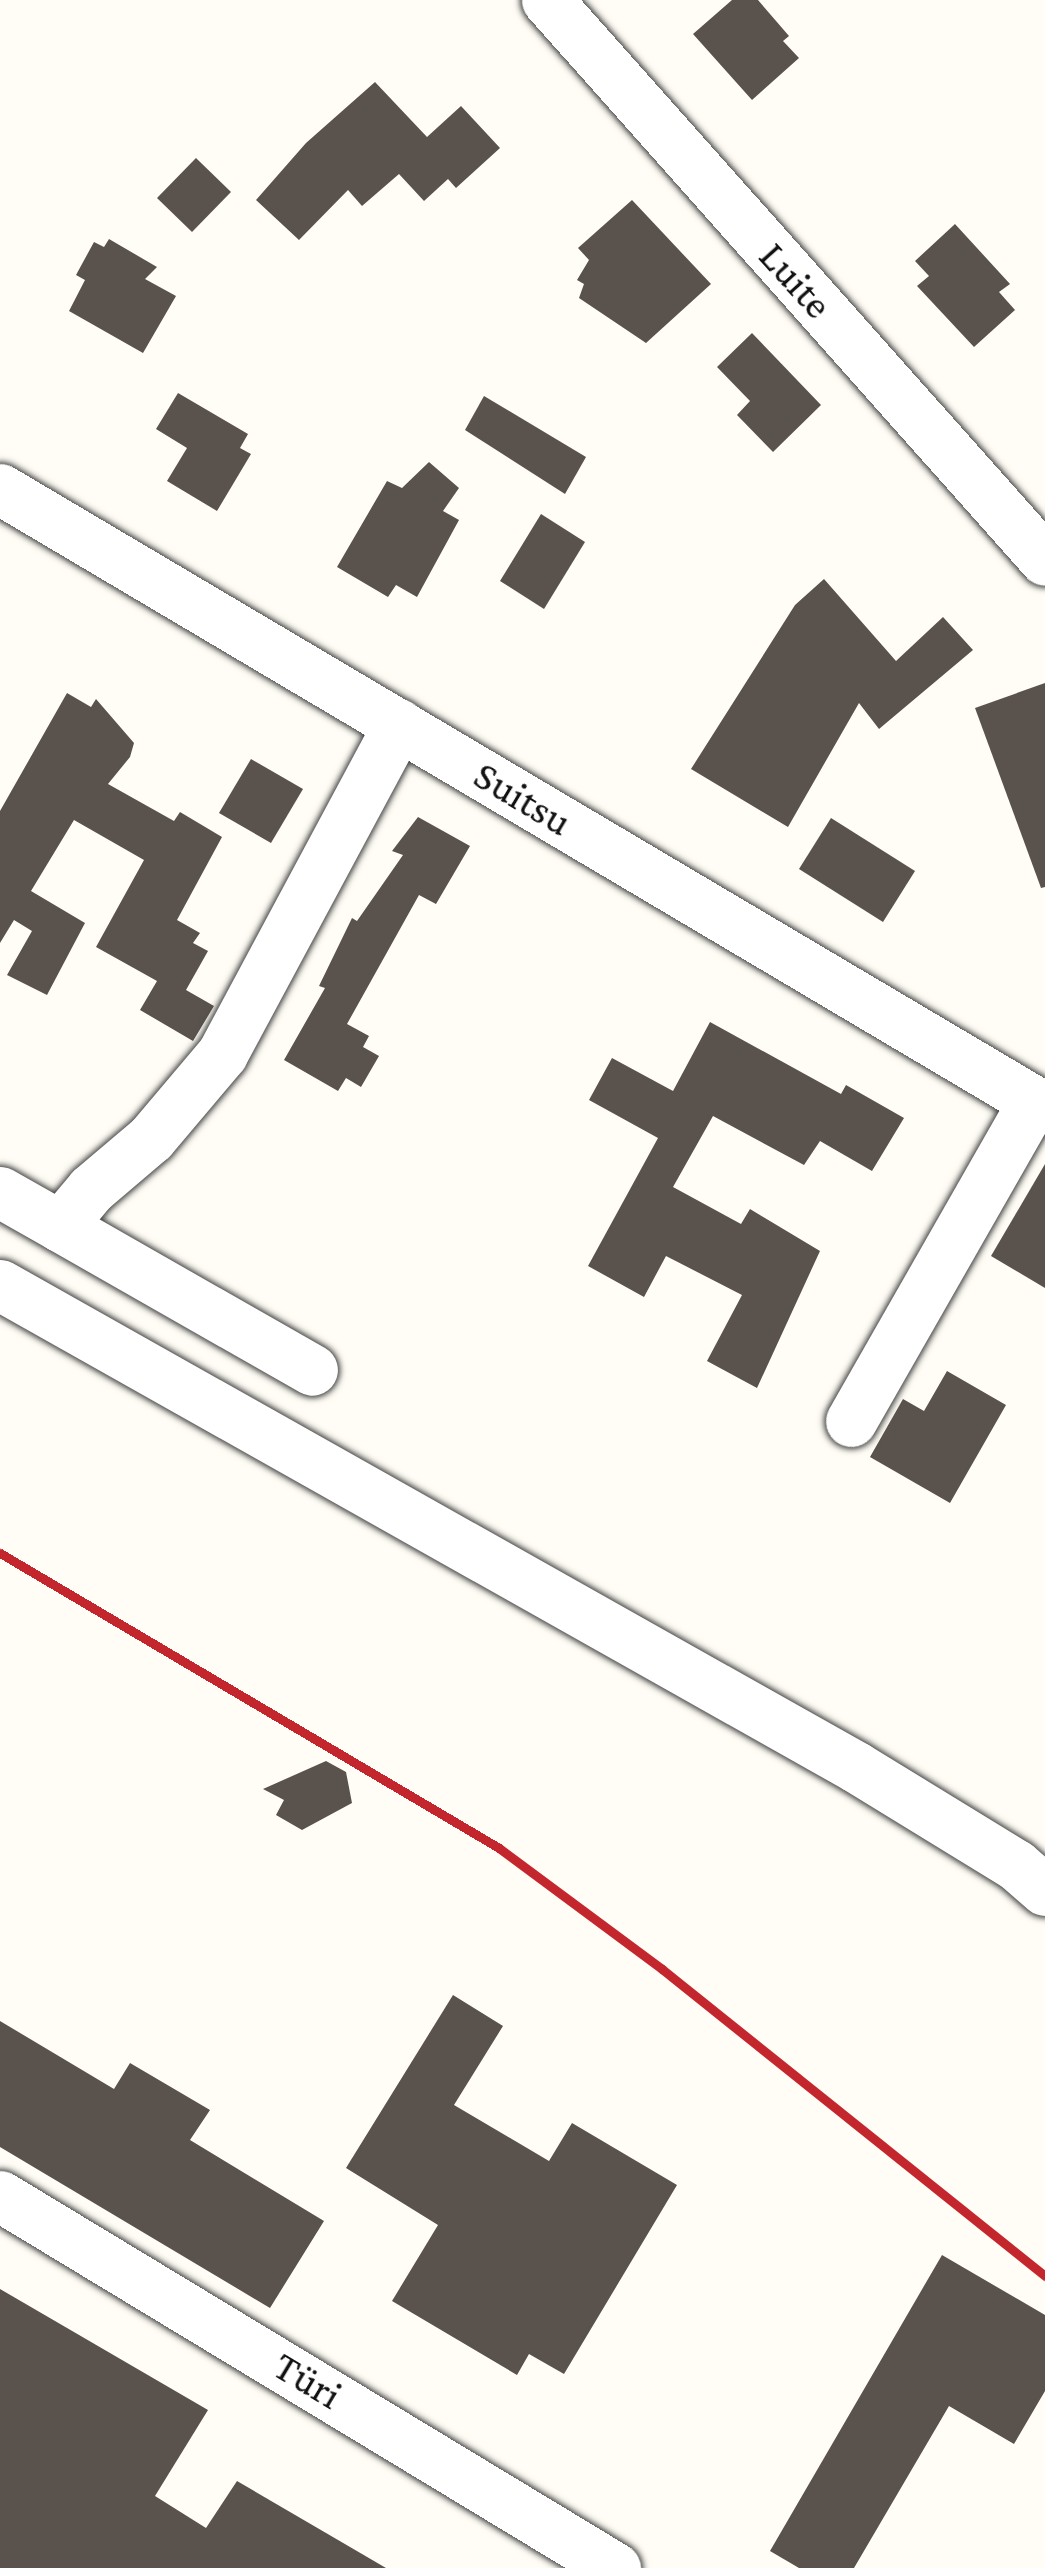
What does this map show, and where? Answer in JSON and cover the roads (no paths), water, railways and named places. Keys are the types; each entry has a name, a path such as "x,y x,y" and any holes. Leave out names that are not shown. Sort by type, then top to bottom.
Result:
{"street":[{"name":"Luite","path":"547,0 1045,560"},
{"name":"Suitsu","path":"0,489 1039,1105"},
{"path":"60,1226 91,1190 152,1138 222,1054 399,724"},
{"path":"851,1420 1039,1105"},
{"path":"0,1192 312,1370"},
{"path":"0,1285 856,1767 1016,1865 1045,1890"},
{"name":"Türi","path":"0,2196 615,2568"}],"railway":[{"path":"0,1553 499,1848 662,1969 1045,2276"}]}
